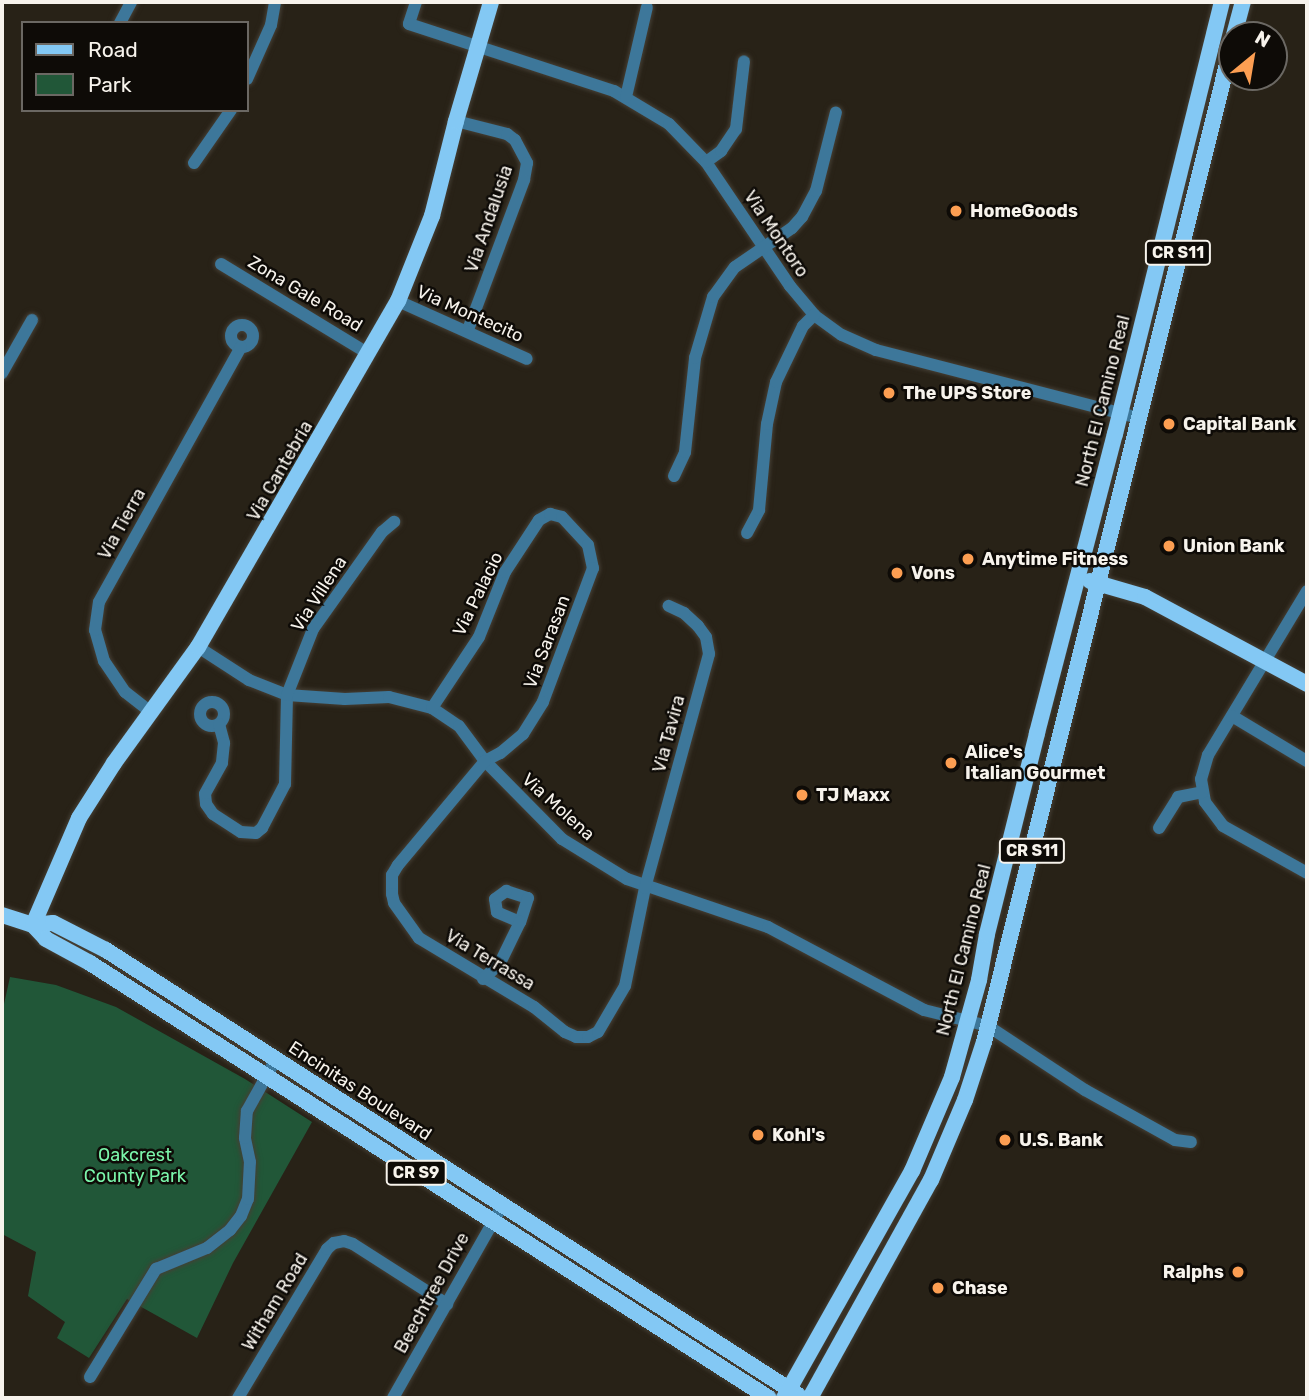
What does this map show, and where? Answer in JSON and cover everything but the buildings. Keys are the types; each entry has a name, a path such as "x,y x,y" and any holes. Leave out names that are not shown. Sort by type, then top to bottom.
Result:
{"main road":[{"name":"Via Cantebria","path":"33,925 79,818 114,763 198,647 398,301 432,216 456,121 491,2"},
{"name":"North El Camino Real","path":"792,1395 912,1171 956,1063 1222,2"},
{"path":"1238,21 1243,2"},
{"name":"CR S11","path":"810,1398 904,1230 965,1100 988,1026 1020,902 1171,280 1220,91"},
{"path":"1170,206 1174,217 1166,262 1171,280"},
{"path":"1078,577 1145,597 1307,684"},
{"path":"1018,812 1027,827 1015,886 1020,902"},
{"name":"Encinitas Boulevard","path":"2,915 33,925 53,923 73,931 635,1290 792,1395"},
{"name":"Encinitas Boulevard","path":"33,925 46,939 90,963 769,1398"},
{"path":"941,1155 934,1138 956,1080 956,1063"},
{"path":"904,1230 897,1220 915,1181 912,1171"},
{"path":"566,1268 575,1262 612,1285 635,1290"}],"street":[{"path":"121,21 131,2"},
{"path":"248,77 271,25 275,2"},
{"name":"Via Montoro","path":"416,2 409,24 626,97 668,124 706,162 763,248 814,315 842,335 876,350 1138,418"},
{"path":"626,97 648,7"},
{"path":"706,162 722,151 736,129 744,61"},
{"path":"194,163 230,112"},
{"path":"674,476 685,452 695,358 713,297 735,267 792,228 810,206 836,112"},
{"name":"Via Andalusia","path":"456,121 507,134 515,140 527,163 524,180 468,330"},
{"name":"Zona Gale Road","path":"222,264 369,354"},
{"name":"Via Montecito","path":"398,301 468,330 527,359"},
{"path":"747,533 759,510 766,424 776,382 803,326 814,315"},
{"path":"2,373 32,320"},
{"name":"Via Tierra","path":"152,713 125,692 104,661 95,631 99,602 241,347"},
{"name":"Via Palacio","path":"432,708 479,637 505,572 539,520 550,514 565,521"},
{"name":"Via Sarasan","path":"485,761 500,753 523,734 543,702 593,568 588,545 565,521"},
{"name":"Via Villena","path":"287,695 313,629 382,531 394,522"},
{"path":"1307,591 1203,766 1203,792 1213,816 1223,826 1307,873"},
{"name":"Via Tavira","path":"645,888 709,654 706,636 698,626 684,612 669,606"},
{"name":"Via Molena","path":"198,647 249,680 287,695 345,699 390,697 432,708 459,726 485,761 562,839 585,856 645,888 768,927 924,1010 988,1026"},
{"path":"219,724 224,743 222,763 205,794 206,804 213,814 241,832 256,833 262,828 285,784 287,695"},
{"path":"1232,716 1307,761"},
{"name":"Via Terrassa","path":"485,761 392,875 394,903 419,938 483,979 534,1007 576,1037 588,1037 598,1032 625,986 645,888"},
{"path":"1159,828 1178,797 1203,792"},
{"path":"483,979 500,963 520,922"},
{"path":"988,1026 1085,1090 1175,1140 1191,1142"},
{"path":"90,1377 156,1269 207,1248 230,1230 241,1216 248,1199 250,1162 245,1138 247,1111 276,1059"},
{"name":"Beechtree Drive","path":"393,1398 502,1206"},
{"name":"Witham Road","path":"238,1398 327,1249 344,1241 353,1244 447,1304"}],"green space":[{"name":"Oakcrest County Park","path":"10,977 56,985 116,1007 245,1079 312,1122 233,1263 197,1338 127,1299 89,1358 57,1338 65,1322 28,1296 36,1252 2,1234 2,1013"}],"place":[{"name":"HomeGoods","path":"956,211"},
{"name":"The UPS Store","path":"889,393"},
{"name":"Capital Bank","path":"1169,424"},
{"name":"Union Bank","path":"1169,546"},
{"name":"Anytime Fitness","path":"968,559"},
{"name":"Vons","path":"897,573"},
{"name":"Alice's Italian Gourmet","path":"951,763"},
{"name":"TJ Maxx","path":"802,795"},
{"name":"Kohl's","path":"758,1135"},
{"name":"U.S. Bank","path":"1005,1140"},
{"name":"Ralphs","path":"1238,1272"},
{"name":"Chase","path":"938,1288"}]}
